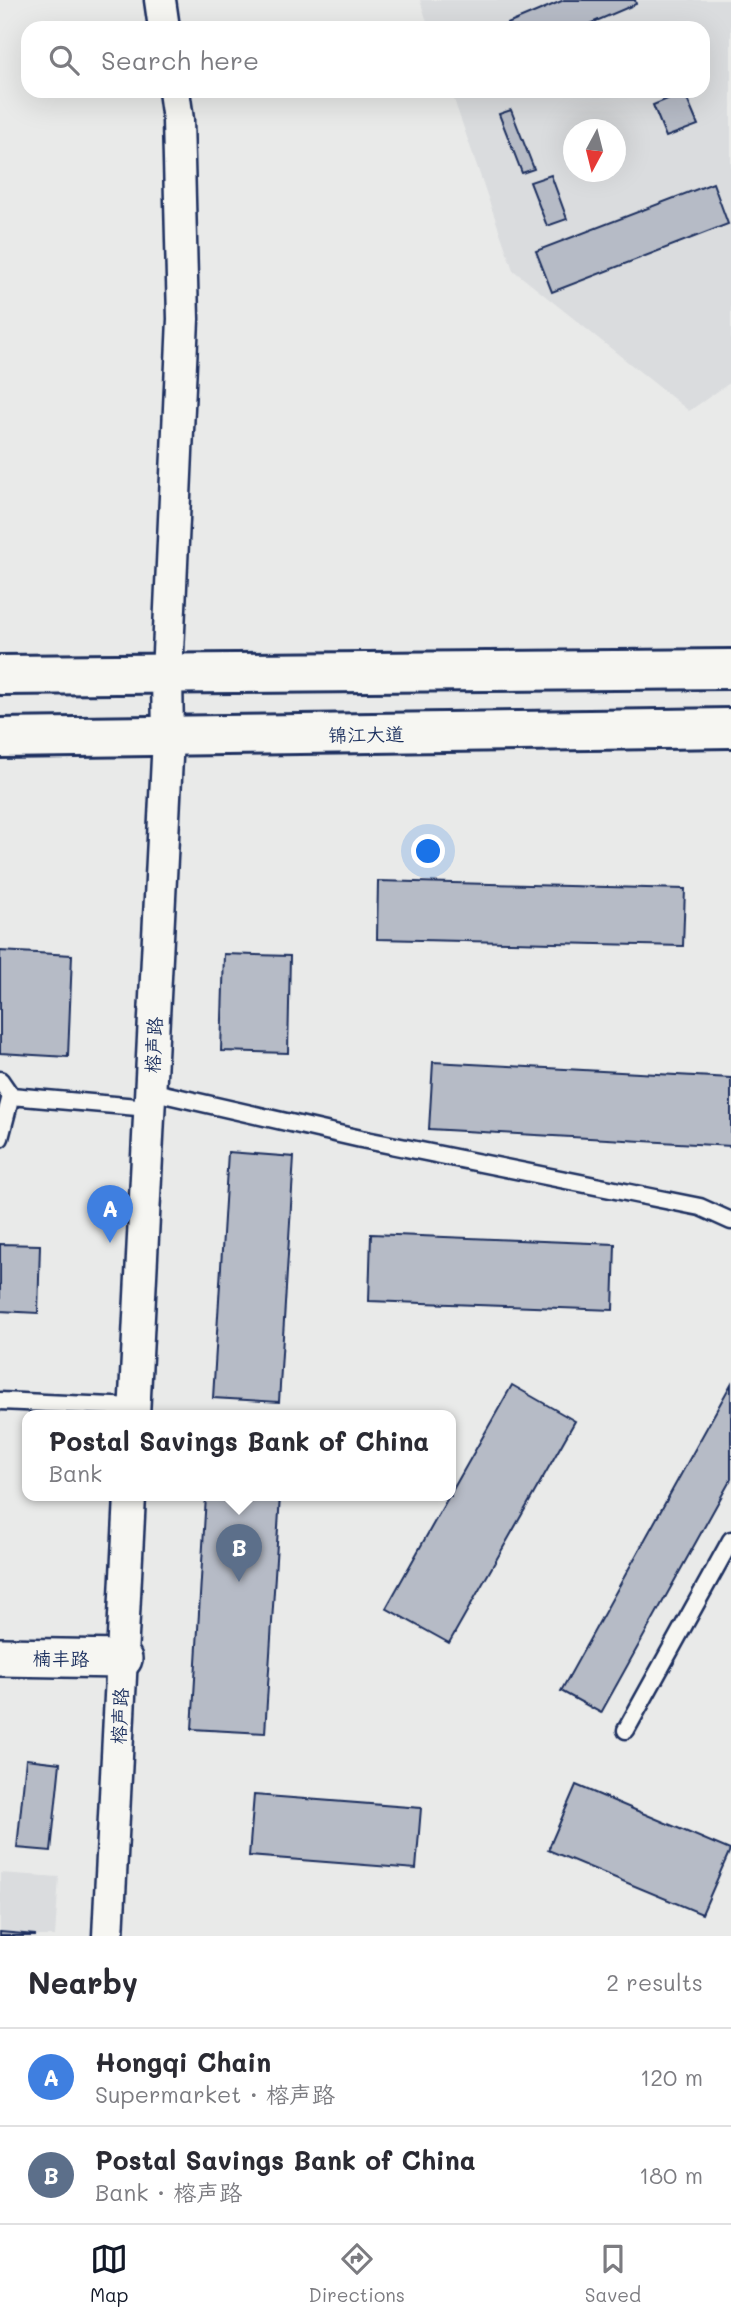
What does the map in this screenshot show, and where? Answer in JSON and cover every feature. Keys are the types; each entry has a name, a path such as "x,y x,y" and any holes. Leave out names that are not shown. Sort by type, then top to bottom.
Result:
{"main road":[{"path":"0,675 731,669"},
{"name":"锦江大道","path":"0,738 731,728"}],"street":[{"path":"160,0 163,21"},
{"name":"榕声路","path":"134,1410 168,737 167,675 183,318 178,120 175,98"},
{"name":"榕声路","path":"107,1936 130,1501"},
{"name":"楠丰路","path":"0,1657 122,1659"}],"lane":[{"path":"0,1080 10,1096 0,1138"},
{"path":"10,1096 150,1099 700,1207 731,1221"},
{"path":"0,1401 121,1410"},
{"path":"626,1730 731,1540"}],"shaded area":[{"path":"420,0 731,0 731,382 689,411 513,270 453,98 710,98 710,21 427,21"},
{"path":"0,1873 59,1877 55,1936 0,1936"}],"building":[{"path":"564,0 635,0 636,4 596,21 514,21"},
{"path":"670,98 687,98 698,125 666,137 653,105"},
{"path":"511,110 534,169 522,173 499,114"},
{"path":"551,175 567,219 547,226 530,182"},
{"path":"713,183 728,224 552,292 536,251"},
{"path":"378,881 685,889 683,946 377,939"},
{"path":"0,951 72,955 68,1057 0,1053"},
{"path":"224,954 290,956 288,1053 221,1051"},
{"path":"433,1062 731,1078 731,1146 429,1129"},
{"path":"228,1152 294,1157 279,1402 213,1398"},
{"path":"371,1234 615,1244 613,1310 369,1301"},
{"path":"0,1244 40,1245 38,1313 0,1311"},
{"path":"731,1384 731,1479 601,1713 561,1691"},
{"path":"512,1385 575,1421 449,1643 386,1608 446,1501 456,1501 456,1484"},
{"path":"206,1501 280,1501 265,1733 192,1729"},
{"path":"26,1759 60,1763 51,1851 17,1848"},
{"path":"576,1785 730,1850 702,1914 548,1850"},
{"path":"254,1795 421,1808 416,1869 249,1856"},
{"path":"0,1932 35,1935 35,1936 0,1936"}],"place":[{"name":"Hongqi Chain","path":"110,1243"},
{"name":"Postal Savings Bank of China","path":"239,1582"}]}
